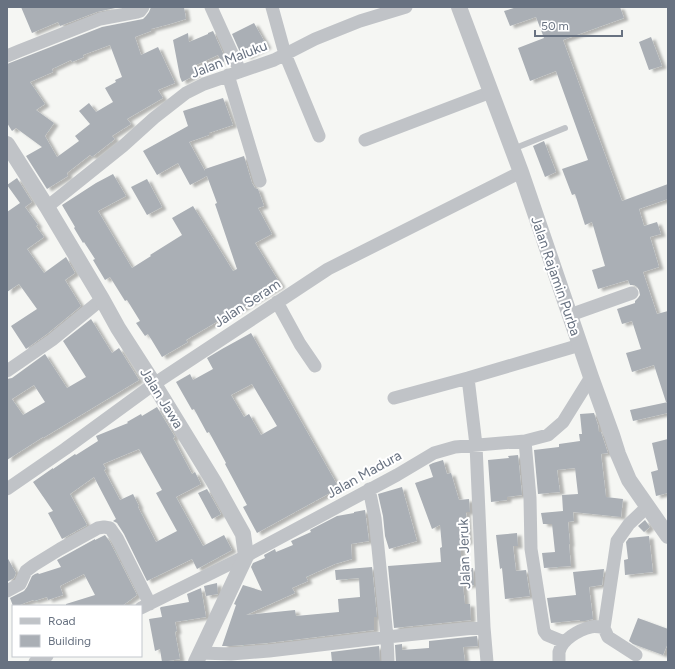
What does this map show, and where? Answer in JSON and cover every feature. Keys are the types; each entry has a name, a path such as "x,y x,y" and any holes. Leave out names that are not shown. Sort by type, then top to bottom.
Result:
{"street":[{"path":"7,56 100,19 137,12 143,7"},
{"path":"211,7 234,73 260,181"},
{"path":"272,7 284,54 319,136"},
{"name":"Jalan Maluku","path":"47,207 186,93 204,84 274,60 315,39 353,24 406,7"},
{"name":"Jalan Rajamin Purba","path":"460,7 520,172 618,454 629,480 646,507 668,536"},
{"path":"365,140 491,92"},
{"name":"Jalan Jawa","path":"7,144 47,207 118,328 214,482 243,534 246,556"},
{"name":"Jalan Seram","path":"7,489 154,384 328,269 520,172"},
{"path":"570,315 632,293"},
{"path":"7,371 52,340 102,299"},
{"path":"278,302 300,344 316,366"},
{"path":"394,398 580,345"},
{"name":"Jalan Madura","path":"145,606 246,556 369,490 434,453 455,447 525,441 548,434 563,422 591,377"},
{"name":"Jalan Jeruk","path":"468,378 476,445 484,627 487,662"},
{"path":"525,441 530,498 531,549 544,631 547,635 564,642"},
{"path":"369,490 375,518 387,637 388,662"},
{"path":"636,655 608,637 604,628 617,541 629,524 646,507"},
{"path":"7,591 20,584 26,571 34,565 98,528 104,527 110,528 118,538 145,606"},
{"path":"198,658 246,556"},
{"path":"198,658 484,627"},
{"path":"559,662 559,651 564,642 569,638 582,630 592,627 604,628"}],"lane":[{"path":"512,150 566,128"}],"building":[{"path":"21,7 120,7 97,12 60,26 58,22 32,33"},
{"path":"151,7 184,7 186,19 151,29 151,31 135,37 141,55 158,47 175,83 158,90 163,98 127,119 131,124 112,136 115,139 92,157 90,155 67,173 68,176 47,189 26,156 42,147 16,128 12,131 7,123 7,64 102,27 143,19","holes":["110,45 122,77 115,80 116,82 105,88 113,102 96,112 89,103 79,111 90,124 75,136 79,141 57,157 45,136 54,123 36,110 45,104 30,82 53,72 52,69 71,60 72,62 84,57 83,55"]},
{"path":"517,7 620,7 624,18 563,40 622,201 668,184 668,199 639,209 644,226 657,222 661,234 650,237 659,267 643,272 657,314 668,311 668,402 666,402 654,365 632,372 626,353 641,349 632,321 622,324 617,309 635,303 640,295 639,290 634,285 630,285 628,280 598,289 592,270 605,266 592,222 585,225 575,194 572,195 562,169 588,160 556,71 530,81 518,48 544,38 536,17 510,26 504,11"},
{"path":"254,23 267,46 246,57 243,50 240,52 232,34"},
{"path":"213,31 226,60 222,63 218,55 194,66 197,74 182,82 173,40 188,33 189,42"},
{"path":"651,37 662,66 649,70 639,42"},
{"path":"223,98 233,125 189,142 205,171 205,169 244,156 252,183 255,188 258,189 264,206 258,208 272,234 255,243 281,285 186,340 188,342 162,357 148,334 145,336 136,323 140,321 110,277 105,280 93,260 95,259 84,242 83,243 62,205 113,174 126,196 98,211 132,268 182,235 172,218 193,206 233,271 237,269 215,204 217,203 207,176 190,185 178,163 157,175 143,151 188,126 183,111"},
{"path":"544,141 556,172 545,177 533,146"},
{"path":"17,178 32,202 25,207 38,225 36,226 44,237 27,249 44,273 66,257 75,273 65,280 81,306 26,349 11,326 37,309 19,284 7,292 7,212 20,203 7,185"},
{"path":"147,179 162,207 147,215 131,187"},
{"path":"91,319 112,353 119,348 139,380 7,460 7,379 12,378 45,354 67,388 86,377 63,341","holes":["34,385 45,402 23,415 12,399"]},
{"path":"251,333 339,488 257,533 243,507 247,505 225,464 226,463 209,432 207,433 194,409 192,410 176,382 190,374 193,380 213,369 207,358","holes":["252,384 277,426 261,435 249,414 244,417 231,395"]},
{"path":"668,402 668,413 633,421 630,410"},
{"path":"157,407 175,437 173,438 192,474 195,472 201,484 176,497 203,546 224,535 232,550 197,569 192,559 147,581 124,534 117,523 113,521 116,519 94,477 70,494 87,525 62,539 48,513 53,511 33,482 75,454 76,455 98,441 96,436 128,423 127,422 141,414 142,416","holes":["139,449 162,490 156,493 177,531 156,542 133,494 120,500 104,470 106,469 103,464"]},
{"path":"594,413 599,432 601,432 608,453 601,454 606,497 623,499 621,517 573,512 574,521 568,522 571,566 544,568 542,553 555,552 552,524 543,524 541,513 563,511 562,495 578,494 575,468 557,470 560,492 538,494 534,450 559,447 559,444 580,441 579,434 582,434 580,414"},
{"path":"668,439 668,493 656,496 651,472 658,470 652,443"},
{"path":"518,455 522,495 507,497 507,500 491,502 488,460 509,458 508,456"},
{"path":"443,460 447,474 451,473 459,500 469,499 470,512 466,512 468,542 460,543 462,568 473,568 474,585 463,586 465,604 470,604 471,620 394,628 388,566 441,562 440,548 442,547 440,525 432,529 415,483 433,477 429,465"},
{"path":"402,487 417,541 389,549 385,536 383,516 378,494"},
{"path":"207,489 221,514 212,519 198,493"},
{"path":"365,510 369,541 351,544 352,559 335,564 306,577 308,581 292,588 295,593 246,615 295,610 296,616 339,612 338,599 360,597 359,578 336,580 335,570 372,567 377,617 374,617 374,630 268,643 222,646 236,605 234,604 243,585 262,591 251,567 253,563 265,558 264,555 275,549 276,552 293,545 291,541 311,532 310,530 337,516"},
{"path":"645,520 650,527 644,532 638,526"},
{"path":"517,533 518,546 513,546 516,571 526,570 530,596 505,599 502,568 500,569 496,535"},
{"path":"105,535 137,595 123,605 66,605 95,595 84,574 60,586 63,595 48,600 47,597 20,605 13,605 10,598 24,591 32,576 61,567 57,560"},
{"path":"649,536 653,572 625,575 624,560 628,559 626,542 629,538"},
{"path":"7,557 16,573 14,578 7,582"},
{"path":"604,569 602,585 589,587 593,619 585,621 580,620 551,623 547,598 576,595 573,572"},
{"path":"217,583 218,594 206,596 204,586"},
{"path":"201,588 206,617 175,622 177,631 175,632 180,659 162,662 160,649 155,651 149,619 162,617 161,607 189,602 187,594"},
{"path":"638,618 668,629 668,643 663,655 633,644 629,641"},
{"path":"477,636 478,646 463,647 465,662 396,662 395,645 402,644 402,650 429,648 429,641"},
{"path":"379,646 380,662 332,662 331,652"}]}
